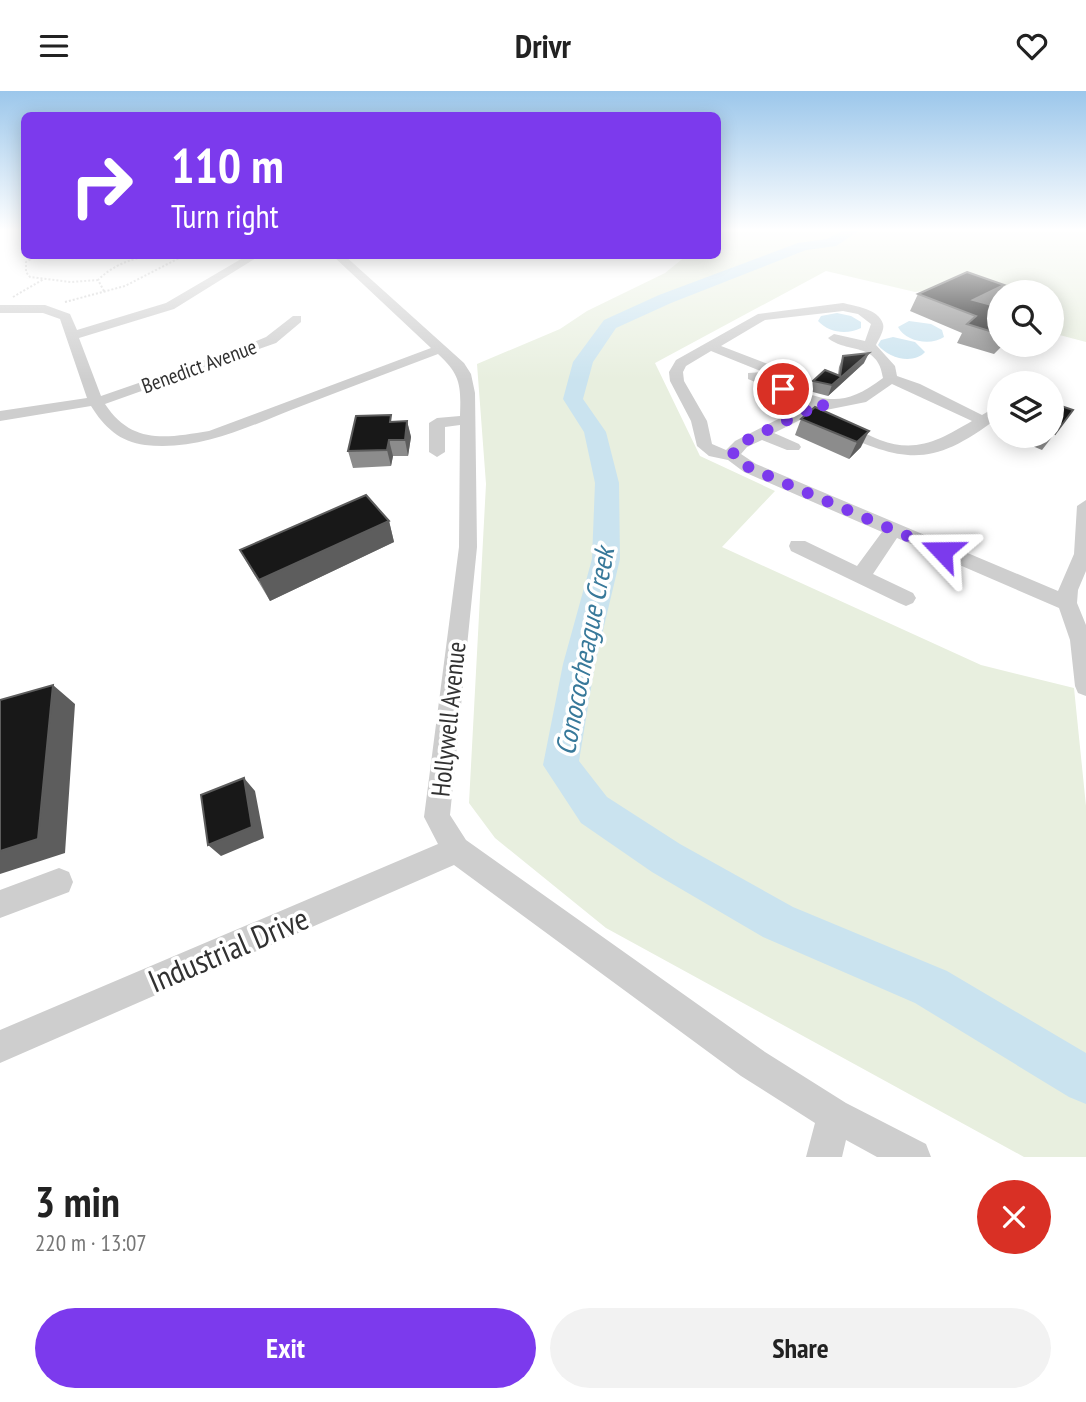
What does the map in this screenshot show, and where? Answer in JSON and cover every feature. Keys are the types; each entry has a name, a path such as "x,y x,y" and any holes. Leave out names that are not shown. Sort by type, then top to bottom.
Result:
{"street":[{"path":"72,336 170,306 213,281"},
{"name":"Hollywell Avenue","path":"366,281 442,348 464,374 469,420 468,547 437,817 456,850 753,1064 834,1115 913,1157"},
{"path":"869,346 877,323 862,311 843,307 762,317 681,363 676,372 677,381 699,421 705,446 715,453 733,456 750,468 809,494 1067,603"},
{"path":"0,309 36,308 57,312 66,317 95,402 110,425 126,436 149,442 185,441 212,435 442,348"},
{"name":"Benedict Avenue","path":"0,416 95,402 239,353 271,339 297,320"},
{"path":"834,338 869,346 888,366 890,379"},
{"path":"710,346 773,371 756,378 825,406"},
{"path":"733,456 734,449 804,413 861,399 890,379"},
{"path":"890,379 915,386 954,411 984,420"},
{"path":"804,413 903,453 932,450 987,418"},
{"path":"437,452 437,423 469,420"},
{"path":"762,434 793,447"},
{"path":"809,494 824,478"},
{"path":"1086,506 1085,551 1068,590 1067,603 1081,640 1086,686"},
{"path":"861,576 892,530"},
{"path":"798,546 906,598"},
{"name":"Industrial Drive","path":"0,1047 456,850"},
{"path":"0,904 59,882"},
{"path":"824,1157 834,1115"}],"path":[{"path":"11,298 41,281"},
{"path":"60,281 88,281"},
{"path":"98,281 100,288 105,292"},
{"path":"36,308 105,292 136,281"}],"green space":[{"path":"649,281 808,281 655,363 700,456 775,491 722,547 981,665 1074,688 1086,806 1086,1157 1024,1157 606,928 495,838 469,803 486,484 477,364 560,329 587,311"},
{"path":"867,281 987,281 987,291 965,286 915,292"},
{"path":"1064,281 1086,281 1086,342 1064,336"}],"water":[{"path":"837,313 851,316 861,322 861,328 838,332 818,321 821,316"},
{"path":"909,321 931,324 942,330 944,337 926,342 913,339 898,327"},
{"path":"893,337 915,342 925,352 907,359 882,350 878,345 881,340"}],"building":[{"path":"948,281 987,281 987,293 973,300 987,304 987,330 967,324 976,316 918,294"},
{"path":"869,353 832,385 813,381 825,370 840,376 843,356"},
{"path":"815,407 869,431 857,442 801,419"},
{"path":"1064,407 1073,410 1064,422"},
{"path":"391,415 390,422 407,421 405,440 389,440 387,450 348,451 356,416"},
{"path":"366,495 389,521 259,580 240,550"},
{"path":"53,685 38,839 0,851 0,700"},
{"path":"244,778 252,827 208,845 201,795"}],"waterway":[{"name":"Conococheague Creek","path":"713,281 610,324 583,362 573,399 595,432 607,483 606,559 579,664 561,765 594,810 666,858 778,922 931,987 1086,1080"}],"route":[{"path":"783,389 825,406 812,408 741,443 734,449 733,456 750,468 942,551"}]}
